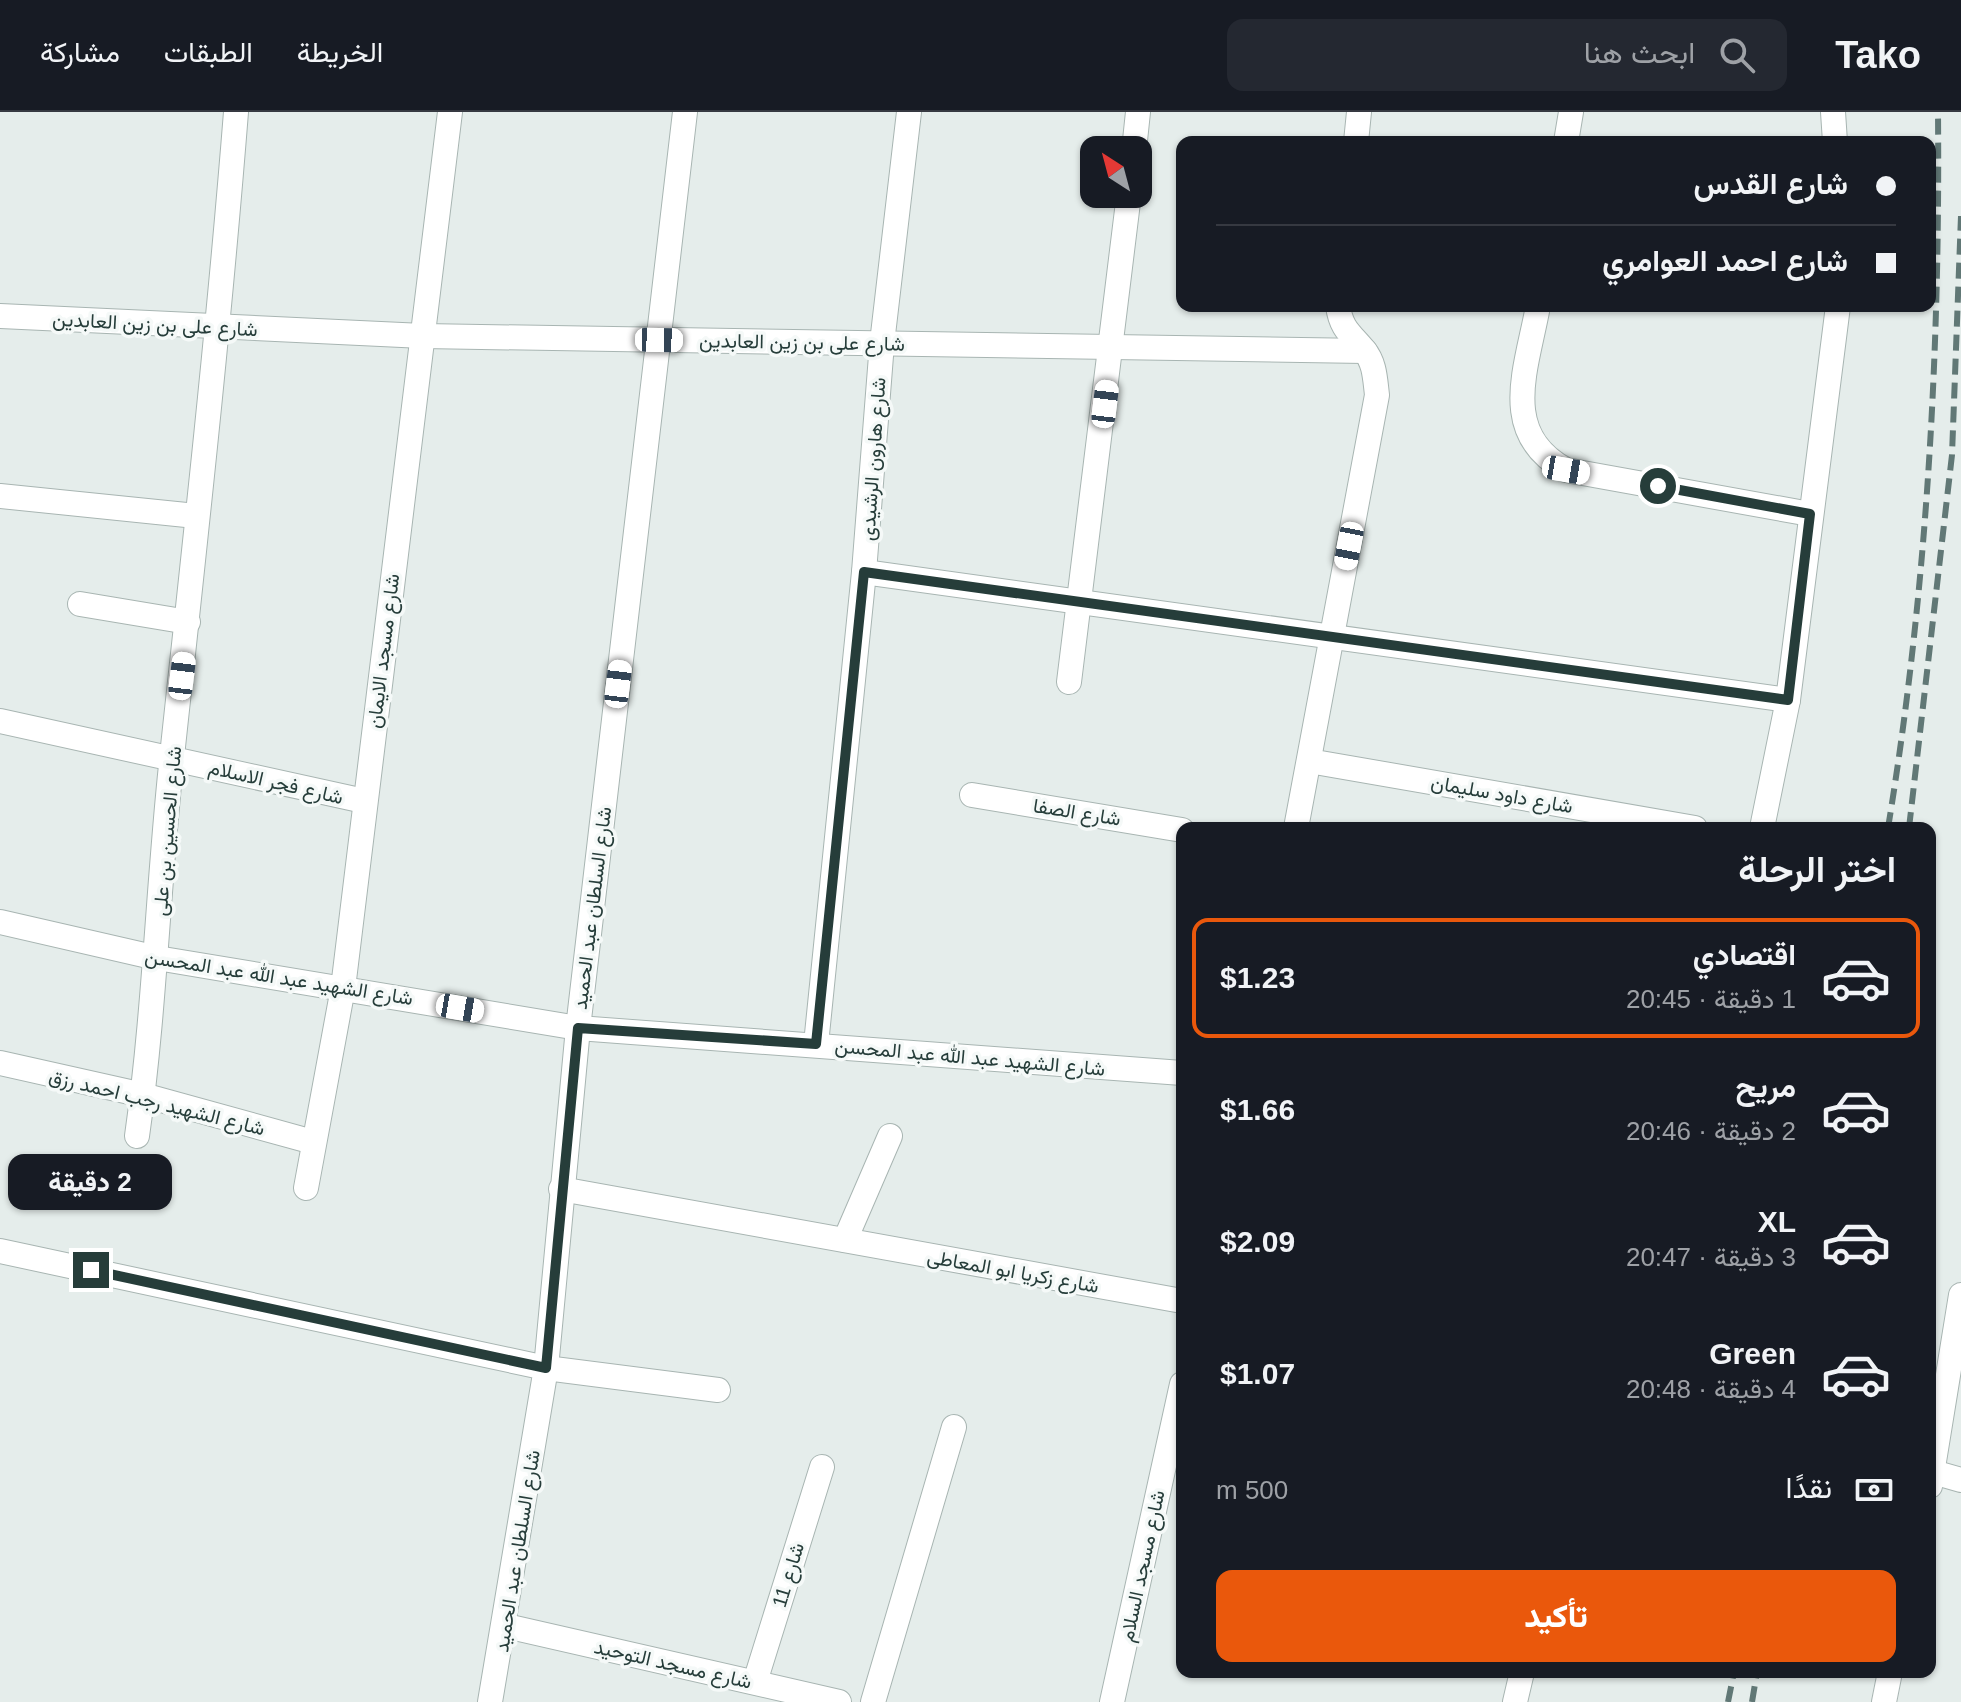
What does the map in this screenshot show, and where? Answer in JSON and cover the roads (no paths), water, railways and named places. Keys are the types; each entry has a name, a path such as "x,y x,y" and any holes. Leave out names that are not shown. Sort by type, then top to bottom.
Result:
{"street":[{"name":"شارع الحسين بن على","path":"137,1136 157,958 171,758 219,327 236,112"},
{"name":"شارع مسجد الايمان","path":"306,1188 343,988 450,112"},
{"name":"شارع السلطان عبد الحميد","path":"490,1702 506,1626 546,1368 578,1028 685,112"},
{"name":"شارع هارون الرشيدى","path":"816,1044 864,572 882,343 909,112"},
{"path":"1135,136 1138,112"},
{"path":"1357,136 1359,112"},
{"path":"1567,136 1571,112"},
{"path":"1833,112 1835,136"},
{"path":"1069,682 1127,208"},
{"path":"1297,822 1377,395 1374,369 1365,351 1346,335 1340,312"},
{"path":"1537,312 1522,419 1530,441 1546,459 1566,470 1810,514"},
{"path":"1763,822 1788,700 1838,312"},
{"name":"شارع على بن زين العابدين","path":"0,316 423,336 1365,351"},
{"path":"0,496 196,516"},
{"path":"864,572 1788,700"},
{"path":"80,604 188,622"},
{"name":"شارع فجر الاسلام","path":"0,721 364,801"},
{"name":"شارع داود سليمان","path":"1309,761 1660,822"},
{"name":"شارع الصفا","path":"972,795 1176,829"},
{"name":"شارع الشهيد عبد الله عبد المحسن","path":"0,922 157,958 578,1028 1176,1073"},
{"name":"شارع الشهيد رجب احمد رزق","path":"0,1063 143,1095 313,1142"},
{"path":"845,1240 890,1136"},
{"name":"شارع زكريا ابو المعاطى","path":"561,1189 1176,1300"},
{"path":"0,1251 546,1368 718,1390"},
{"path":"1936,1448 1961,1295"},
{"name":"شارع مسجد السلام","path":"1112,1702 1176,1411"},
{"path":"873,1702 954,1427"},
{"name":"شارع 11","path":"755,1682 822,1467"},
{"path":"1936,1479 1961,1480"},
{"name":"شارع مسجد التوحيد","path":"506,1626 839,1702"},
{"path":"1515,1702 1521,1678"},
{"path":"1884,1702 1889,1678"}],"railway":[{"path":"1889,822 1913,650 1928,471 1937,292 1938,112"},
{"path":"1910,822 1952,455 1961,216"},
{"path":"1728,1702 1733,1678"},
{"path":"1752,1702 1756,1678"}]}
